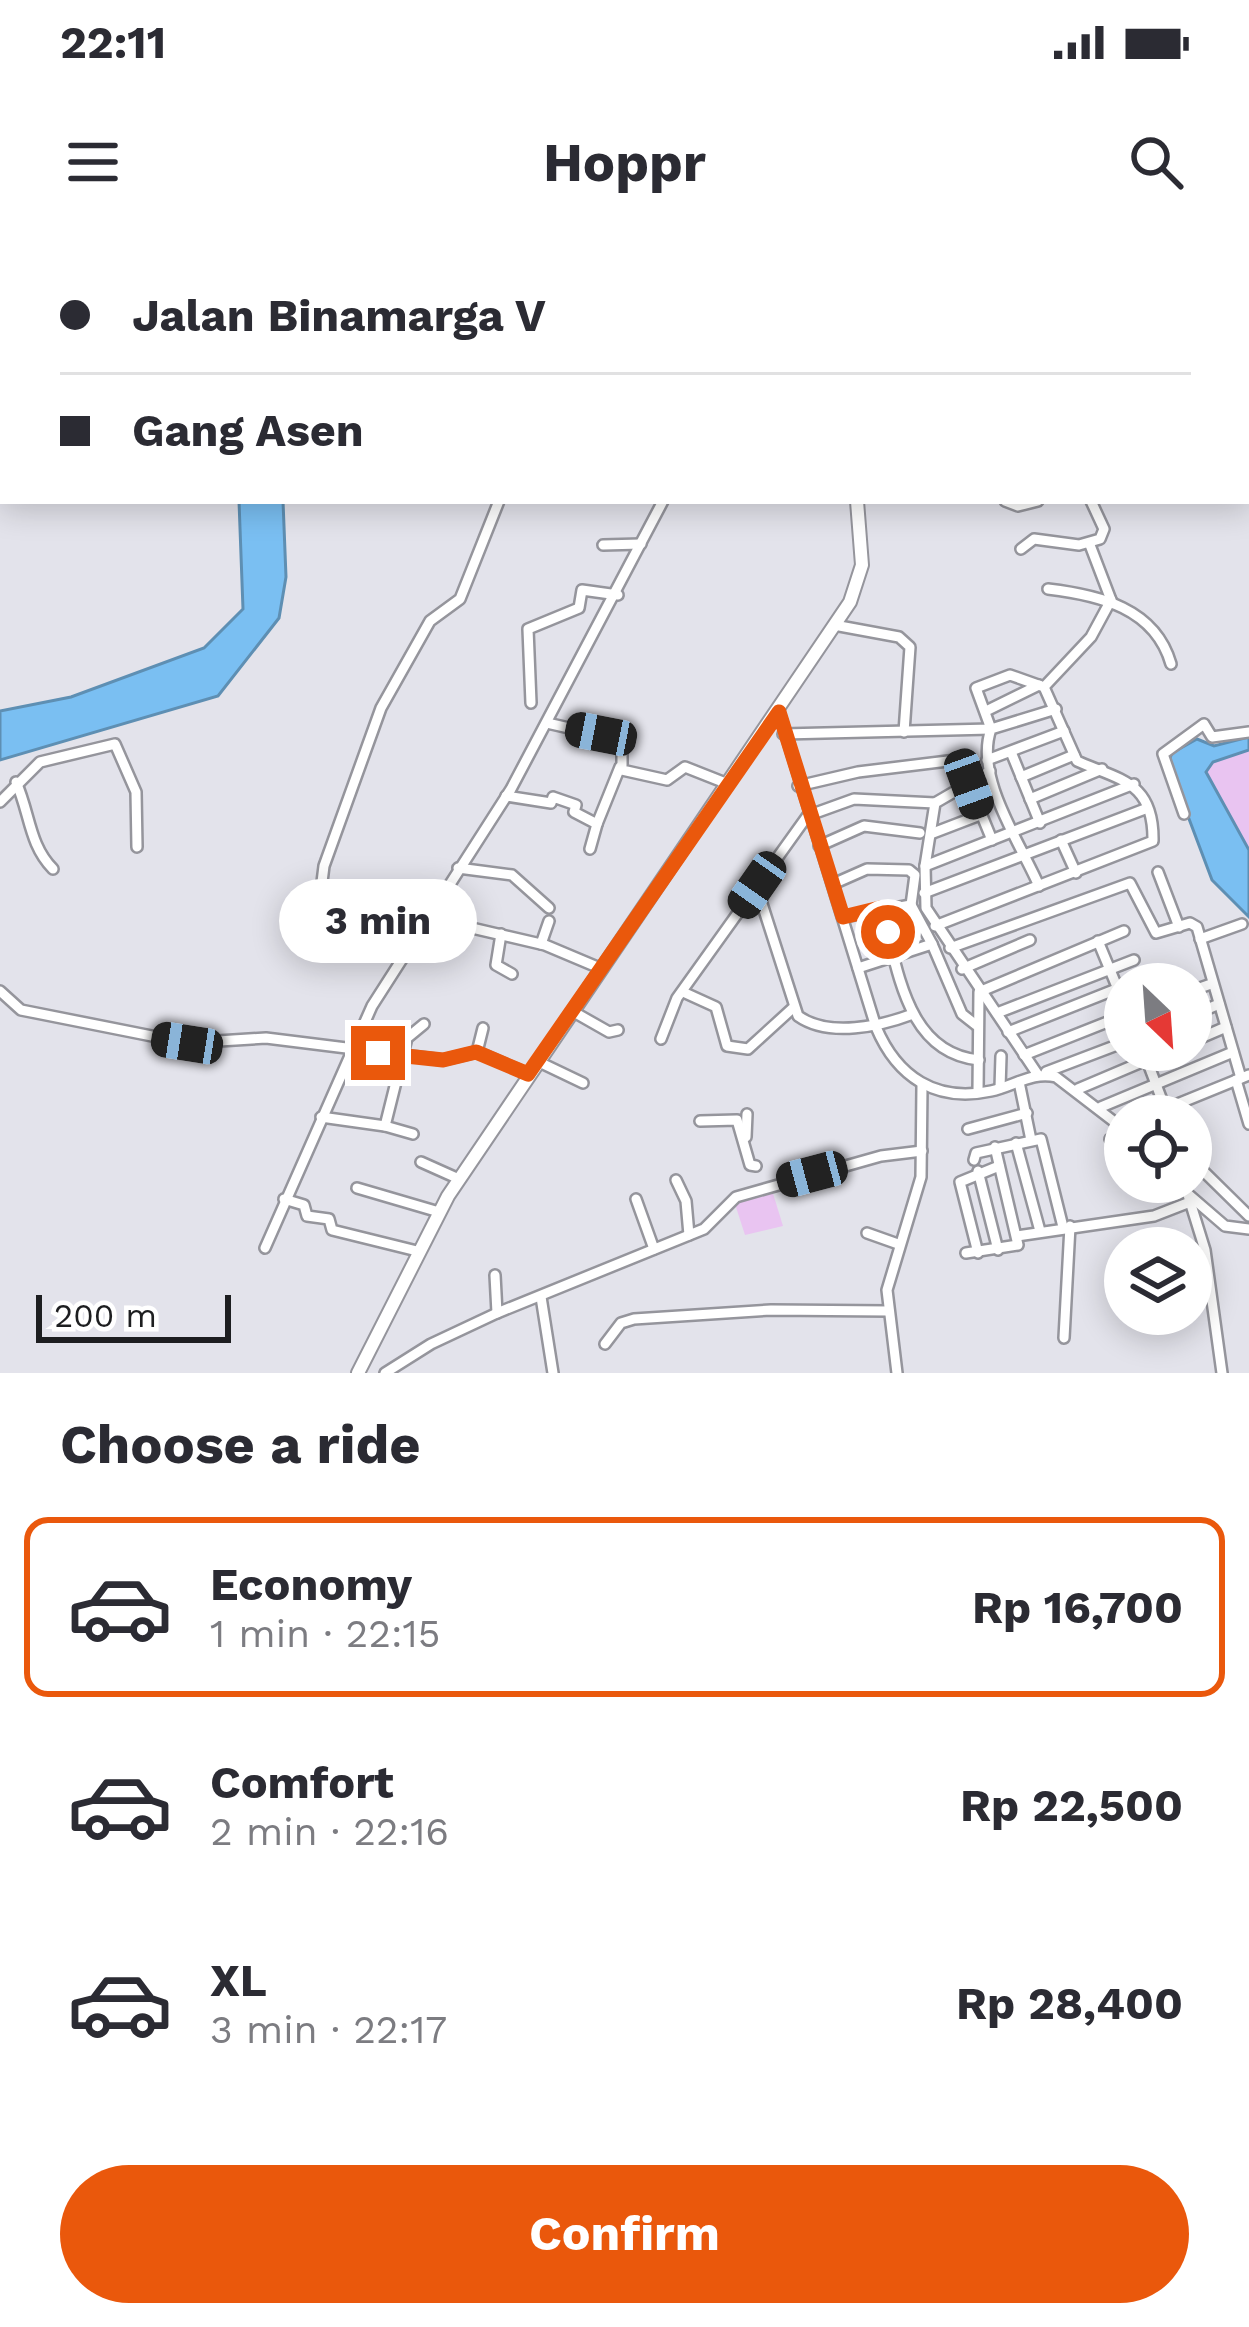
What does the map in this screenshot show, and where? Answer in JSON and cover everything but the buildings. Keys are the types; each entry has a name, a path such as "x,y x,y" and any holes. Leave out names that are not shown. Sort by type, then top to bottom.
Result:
{"main road":[{"path":"358,1373 417,1251 459,1179 834,625 860,577 857,504"}],"street":[{"path":"313,954 324,866 381,708 430,621 460,599 498,504"},
{"path":"265,1248 372,1006 506,796 618,595 661,504"},
{"path":"1021,549 1038,539 1090,545 1103,536 1104,529 1092,504"},
{"path":"603,545 640,544"},
{"path":"986,711 1042,686 1091,637 1111,600 1090,545"},
{"path":"1048,589 1111,600 1153,631 1171,664"},
{"path":"531,703 528,629 579,608 579,591 618,595"},
{"path":"834,625 899,637 910,647 904,732"},
{"path":"934,926 1076,873 1155,840 1134,784 1082,765 1042,686 1004,674 979,685 992,729 989,766 1039,886"},
{"path":"783,734 992,729 1056,709"},
{"path":"779,712 798,786 813,813 818,846 876,1027 894,1062 922,1086 978,1092 1104,1050"},
{"path":"1184,814 1163,754 1204,723 1212,737 1249,731"},
{"path":"547,724 622,740 620,767 590,849"},
{"path":"661,1039 683,992 813,813 854,800 935,803 1012,752 1064,731"},
{"path":"0,802 31,766 57,755 115,744 136,793 137,847"},
{"path":"1012,752 1040,823"},
{"path":"1021,777 1074,755"},
{"path":"798,786 858,772 956,760"},
{"path":"620,767 667,780 685,767 728,784"},
{"path":"1030,799 1102,769"},
{"path":"16,782 31,815 31,839 53,869"},
{"path":"969,784 992,840"},
{"path":"925,866 1134,784"},
{"path":"506,796 569,800 574,812 597,824"},
{"path":"935,803 924,893 934,926 1040,1074 1078,1089 1104,1110"},
{"path":"924,893 1145,809"},
{"path":"933,833 980,815"},
{"path":"818,846 864,826 920,833"},
{"path":"1061,840 1076,873"},
{"path":"458,868 512,875 550,908"},
{"path":"832,884 867,869 909,869 914,874 911,905 962,1014 976,1025"},
{"path":"1158,872 1178,927"},
{"path":"950,948 1130,883 1154,932 1192,922 1206,963"},
{"path":"757,885 794,1007 806,1021 876,1027 913,1014"},
{"path":"843,917 911,905"},
{"path":"880,908 913,1014 938,1048 979,1060"},
{"path":"430,918 541,944 602,969"},
{"path":"541,944 549,921"},
{"path":"1200,939 1242,924"},
{"path":"979,992 1124,931"},
{"path":"501,934 496,965 512,974"},
{"path":"962,969 1030,940"},
{"path":"1098,941 1110,963"},
{"path":"858,968 932,944"},
{"path":"1121,963 1135,960"},
{"path":"997,1013 1104,968"},
{"path":"1212,986 1242,1078 1249,1124"},
{"path":"0,992 21,1010 92,1020 160,1039 205,1044 266,1038 443,1060 476,1052 528,1074"},
{"path":"683,992 716,1007 727,1046 748,1049 794,1007"},
{"path":"978,1092 979,992"},
{"path":"1008,1032 1104,994"},
{"path":"1212,1007 1219,1004"},
{"path":"572,1011 610,1032 618,1030"},
{"path":"1024,1055 1104,1019"},
{"path":"386,1126 411,1030 424,1024"},
{"path":"476,1052 483,1028"},
{"path":"1212,1034 1226,1028"},
{"path":"1101,1107 1233,1052"},
{"path":"1000,1088 1001,1056"},
{"path":"537,1061 583,1083"},
{"path":"1078,1089 1113,1071"},
{"path":"1152,1071 1161,1095"},
{"path":"1198,1095 1242,1078"},
{"path":"1019,1082 1031,1140"},
{"path":"897,1373 886,1290 918,1193 922,1086"},
{"path":"968,1129 1027,1113"},
{"path":"747,1114 746,1135 766,1186"},
{"path":"321,1117 412,1134"},
{"path":"700,1121 739,1120 750,1165 756,1166"},
{"path":"998,1250 976,1153 1031,1140 1042,1144 1067,1226 1064,1338"},
{"path":"1016,1143 1040,1231"},
{"path":"995,1147 1017,1236 1016,1247 972,1253 960,1182 976,1166 999,1166"},
{"path":"385,1373 431,1344 497,1313 709,1225 736,1197 881,1156 922,1151"},
{"path":"421,1162 459,1179"},
{"path":"676,1180 687,1206 689,1235"},
{"path":"1212,1180 1249,1216"},
{"path":"357,1188 439,1212"},
{"path":"637,1198 654,1250"},
{"path":"284,1199 304,1205 308,1216 328,1219 332,1230 417,1251"},
{"path":"1017,1236 1138,1218 1176,1203"},
{"path":"1191,1203 1205,1250 1222,1373"},
{"path":"1195,1203 1225,1226 1249,1230"},
{"path":"1138,1218 1140,1227"},
{"path":"867,1233 898,1244"},
{"path":"495,1275 497,1313"},
{"path":"541,1297 553,1373"},
{"path":"605,1344 621,1323 634,1319 771,1310 889,1311"}],"shaded area":[{"path":"1249,750 1249,850 1205,772 1212,762"},
{"path":"771,1187 783,1226 745,1235 734,1201"}],"water":[{"path":"239,504 283,504 286,577 279,618 218,696 0,760 0,711 71,697 204,648 243,609"},
{"path":"1249,737 1249,750 1213,762 1206,772 1249,850 1249,917 1212,880 1168,763 1172,753 1197,739 1214,746"}],"route":[{"path":"378,1053 443,1060 476,1052 528,1074 779,712 798,786 843,917 880,908 888,932"}]}
